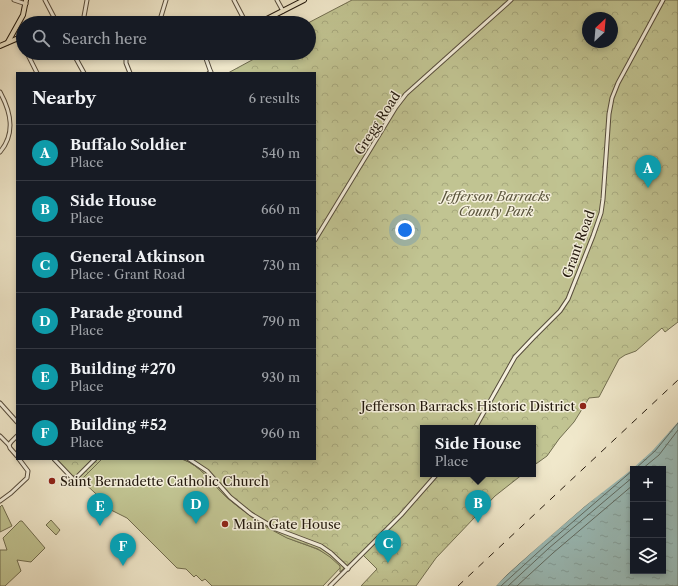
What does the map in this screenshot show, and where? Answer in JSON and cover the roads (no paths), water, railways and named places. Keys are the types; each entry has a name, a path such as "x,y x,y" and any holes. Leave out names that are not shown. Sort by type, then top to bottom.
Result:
{"main road":[{"path":"273,16 304,0"},
{"path":"22,16 26,2"},
{"path":"8,42 16,28"},
{"path":"0,46 16,39"}],"street":[{"path":"14,0 26,2"},
{"path":"45,0 53,16"},
{"path":"84,16 87,0"},
{"path":"161,16 166,0"},
{"path":"234,0 242,16"},
{"path":"277,0 283,11"},
{"name":"Gregg Road","path":"316,238 406,94 510,0"},
{"name":"Grant Road","path":"477,425 515,357 562,308 572,289 601,213 609,114 612,98 620,79 663,0"},
{"path":"31,60 37,72"},
{"path":"77,60 83,72"},
{"path":"126,60 130,72"},
{"path":"206,60 210,72"},
{"path":"0,92 10,115 10,125 8,140 0,152"},
{"path":"0,403 16,421"},
{"path":"0,436 16,455"},
{"path":"9,445 16,437"},
{"path":"0,501 28,478 27,468 20,460"},
{"path":"55,460 74,480 94,460"},
{"path":"190,460 207,471 230,497 251,514 276,529 321,546 348,568"},
{"path":"330,586 401,515 434,477"}],"water":[{"path":"678,418 678,586 495,586 543,542 630,468 630,574 666,574 666,466 632,466 652,449"}],"railway":[{"path":"458,586 678,380"}],"place":[{"name":"Buffalo Soldier","path":"648,188"},
{"name":"Jefferson Barracks Historic District","path":"583,406"},
{"name":"Saint Bernadette Catholic Church","path":"52,481"},
{"name":"Side House","path":"478,523"},
{"name":"Parade ground","path":"196,524"},
{"name":"Main Gate House","path":"225,524"},
{"name":"Building #270","path":"100,526"},
{"name":"General Atkinson","path":"388,563"},
{"name":"Building #52","path":"123,566"}],"park label":[{"name":"Jefferson Barracks County Park","path":"496,204"}]}
